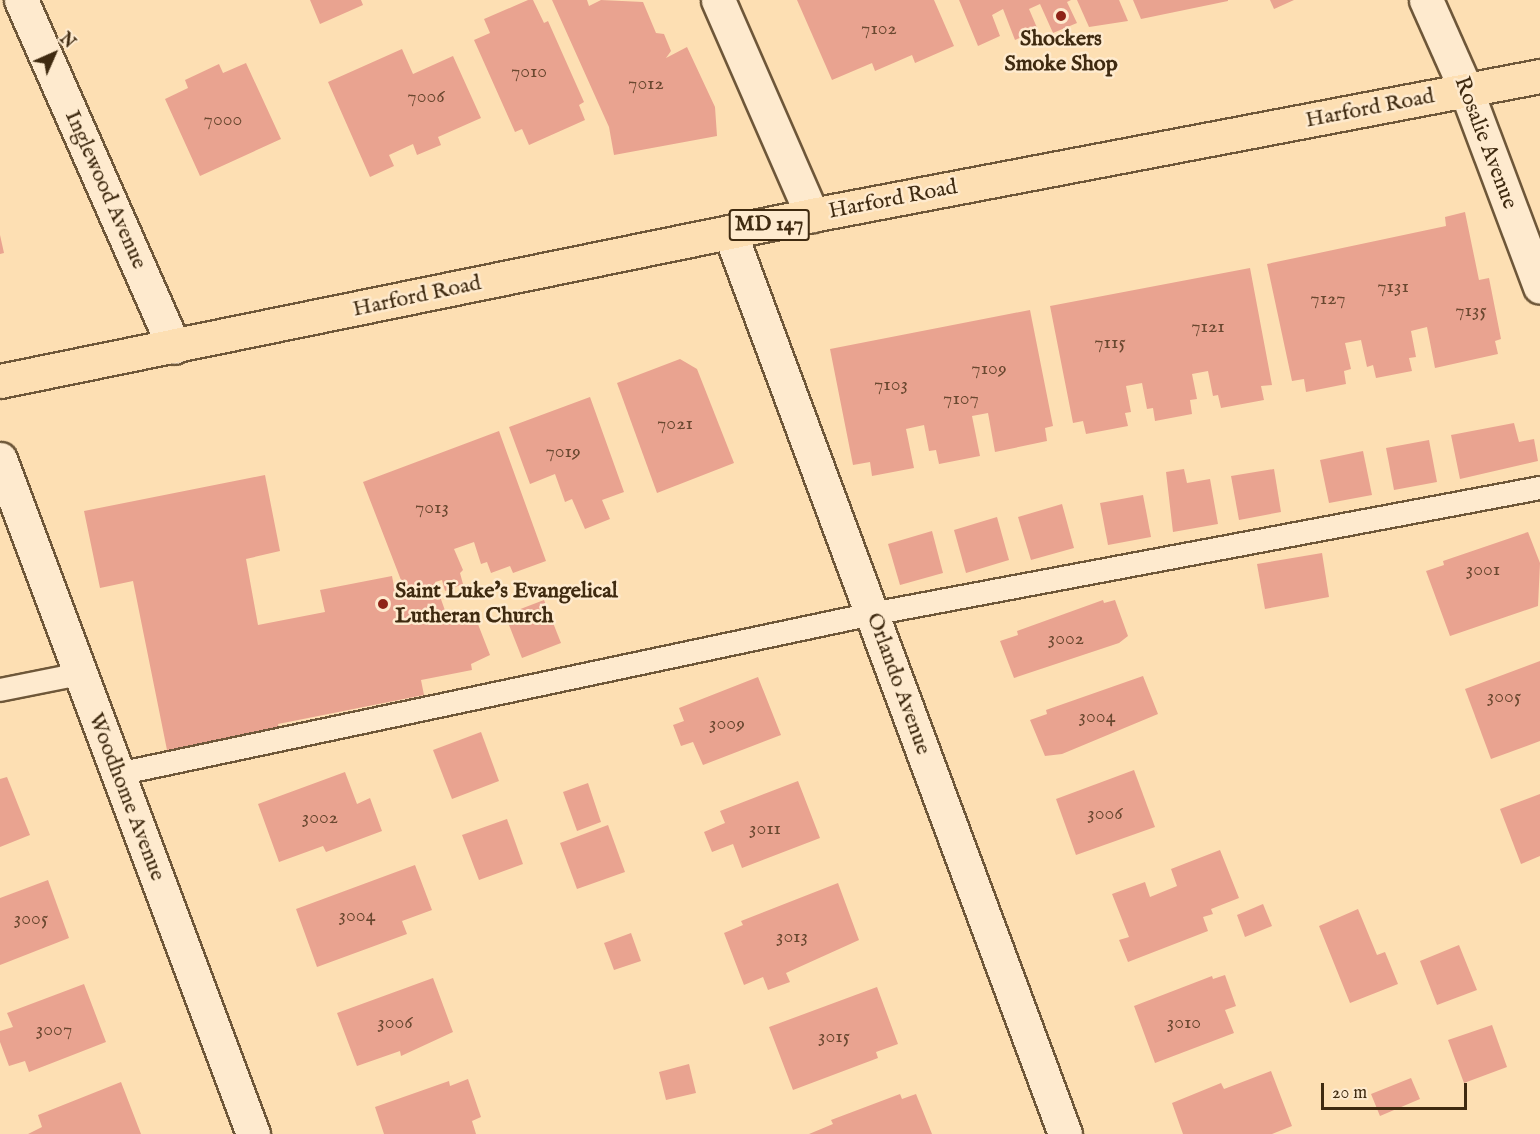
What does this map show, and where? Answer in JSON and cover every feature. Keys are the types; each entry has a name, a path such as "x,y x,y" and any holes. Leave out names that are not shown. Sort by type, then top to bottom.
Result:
{"main road":[{"name":"Harford Road","path":"0,381 812,215 1540,76"}],"street":[{"name":"Inglewood Avenue","path":"21,0 174,347"},
{"path":"718,0 812,215"},
{"name":"Rosalie Avenue","path":"1426,0 1467,90 1540,287"},
{"name":"Orlando Avenue","path":"730,233 1065,1134"},
{"name":"Woodhome Avenue","path":"0,459 253,1134"}],"lane":[{"path":"118,774 872,614 1540,488"},
{"path":"0,690 80,674"}],"building":[{"path":"310,0 361,0 363,5 320,24"},
{"path":"528,0 533,0 544,23 548,21 584,102 579,105 585,120 529,145 522,129 515,132 474,40 490,33 484,19"},
{"path":"552,0 587,0 589,6 601,0 643,2 656,33 664,34 671,51 666,58 687,47 715,107 717,136 614,155 609,127"},
{"path":"797,0 934,0 954,46 915,63 912,55 875,71 872,63 832,80"},
{"path":"959,0 1071,0 1067,2 1077,23 1053,33 1040,4 1029,9 1038,30 1015,40 1003,9 992,15 1000,36 978,46"},
{"path":"1077,0 1119,0 1128,21 1089,27"},
{"path":"1133,0 1228,0 1228,1 1141,19"},
{"path":"1270,0 1294,0 1274,9"},
{"path":"402,49 413,74 453,56 481,118 438,137 441,145 417,155 413,144 389,155 394,166 370,177 328,82"},
{"path":"246,63 281,139 200,176 165,99 188,88 185,80 219,64 223,73"},
{"path":"1465,212 1479,280 1489,278 1501,339 1495,341 1498,354 1435,368 1427,327 1411,331 1416,357 1409,358 1412,371 1376,378 1373,365 1367,367 1361,340 1345,343 1351,369 1344,371 1346,384 1306,392 1304,379 1292,381 1267,264 1446,226 1445,217"},
{"path":"0,235 4,253 0,254"},
{"path":"1250,268 1272,385 1261,386 1264,400 1221,408 1218,395 1213,396 1208,371 1192,374 1197,399 1190,400 1192,414 1155,421 1153,408 1147,409 1142,383 1126,386 1131,412 1125,413 1128,426 1086,434 1083,421 1073,423 1050,306"},
{"path":"1030,310 1053,426 1045,428 1047,441 995,452 988,413 972,416 980,456 939,464 936,450 929,451 924,425 906,429 914,468 872,476 870,462 853,465 830,349"},
{"path":"680,359 697,369 734,463 657,493 617,383"},
{"path":"590,397 624,492 602,500 610,519 585,529 572,499 565,502 555,474 530,484 509,427"},
{"path":"1514,423 1519,442 1534,439 1538,461 1460,479 1451,435"},
{"name":"Saint Luke's Evangelical Lutheran Church","path":"499,431 546,561 513,573 510,566 491,573 487,562 481,564 474,542 454,549 463,570 460,573 463,584 445,591 442,580 435,582 449,622 474,614 490,655 471,664 472,670 421,680 424,695 278,724 279,729 167,750 133,581 100,588 84,511 265,475 280,551 246,559 258,625 325,612 320,590 392,576 396,597 406,593 363,482"},
{"path":"1429,440 1437,482 1394,490 1386,448"},
{"path":"1363,451 1372,495 1329,503 1320,460"},
{"path":"1184,469 1187,483 1210,479 1218,524 1173,532 1166,472"},
{"path":"1274,469 1281,512 1239,520 1231,476"},
{"path":"1143,495 1151,537 1108,545 1100,503"},
{"path":"1062,504 1074,548 1031,560 1018,517"},
{"path":"997,517 1009,560 966,573 954,530"},
{"path":"932,531 943,573 900,585 888,544"},
{"path":"1528,532 1540,563 1538,606 1450,636 1426,571 1444,565 1443,561"},
{"path":"1322,553 1329,597 1265,609 1257,564"},
{"path":"544,600 561,643 522,658 505,615"},
{"path":"1103,600 1104,603 1115,600 1128,636 1119,643 1014,678 1000,641 1018,635 1017,631"},
{"path":"1540,661 1540,741 1491,759 1465,689"},
{"path":"1143,676 1158,714 1062,754 1045,756 1030,720 1047,714 1046,710"},
{"path":"758,677 781,735 703,765 693,742 681,746 673,725 684,721 679,708"},
{"path":"481,732 499,781 452,799 433,750"},
{"path":"1134,770 1155,827 1076,855 1056,799"},
{"path":"345,772 357,804 370,798 382,831 326,852 323,846 279,862 258,804"},
{"path":"7,777 30,835 0,847 0,779"},
{"path":"798,781 820,838 742,868 733,844 712,852 704,832 725,823 720,811"},
{"path":"588,783 601,822 577,831 563,792"},
{"path":"1540,794 1540,856 1521,864 1500,809"},
{"path":"507,819 523,864 479,880 462,835"},
{"path":"608,825 625,872 577,889 560,843"},
{"path":"1220,850 1239,898 1211,909 1213,914 1203,917 1208,931 1128,962 1119,940 1129,937 1112,894 1145,882 1150,897 1177,886 1171,869"},
{"path":"415,865 432,910 402,921 407,934 317,967 296,909"},
{"path":"48,880 69,938 0,965 0,898"},
{"path":"838,883 859,940 786,973 790,982 768,990 763,977 744,985 724,933 743,925 741,921"},
{"path":"1263,904 1272,926 1245,937 1237,915"},
{"path":"1358,909 1377,955 1385,952 1398,984 1350,1003 1319,926"},
{"path":"631,933 641,961 614,970 604,943"},
{"path":"1459,945 1477,990 1437,1005 1420,961"},
{"path":"1225,975 1236,1006 1225,1010 1234,1033 1155,1063 1134,1006 1212,976 1213,979"},
{"path":"433,978 453,1032 401,1056 400,1051 357,1066 337,1013"},
{"path":"84,984 106,1042 29,1072 25,1061 9,1066 0,1042 0,1031 13,1027 7,1013"},
{"path":"877,987 898,1044 876,1052 878,1058 793,1090 769,1027"},
{"path":"1492,1025 1507,1067 1464,1083 1448,1040"},
{"path":"689,1064 696,1093 666,1100 659,1072"},
{"path":"1271,1071 1292,1126 1272,1134 1183,1134 1172,1103 1221,1083 1224,1089"},
{"path":"1411,1078 1420,1099 1380,1116 1371,1094"},
{"path":"468,1079 481,1117 472,1121 476,1134 384,1134 375,1107 449,1081 450,1086"},
{"path":"121,1082 141,1134 28,1134 42,1127 38,1115"},
{"path":"900,1094 902,1099 916,1094 932,1134 809,1134 833,1124 831,1120"}],"place":[{"name":"Shockers Smoke Shop","path":"1061,16"},
{"name":"Saint Luke's Evangelical Lutheran Church","path":"383,604"}]}
